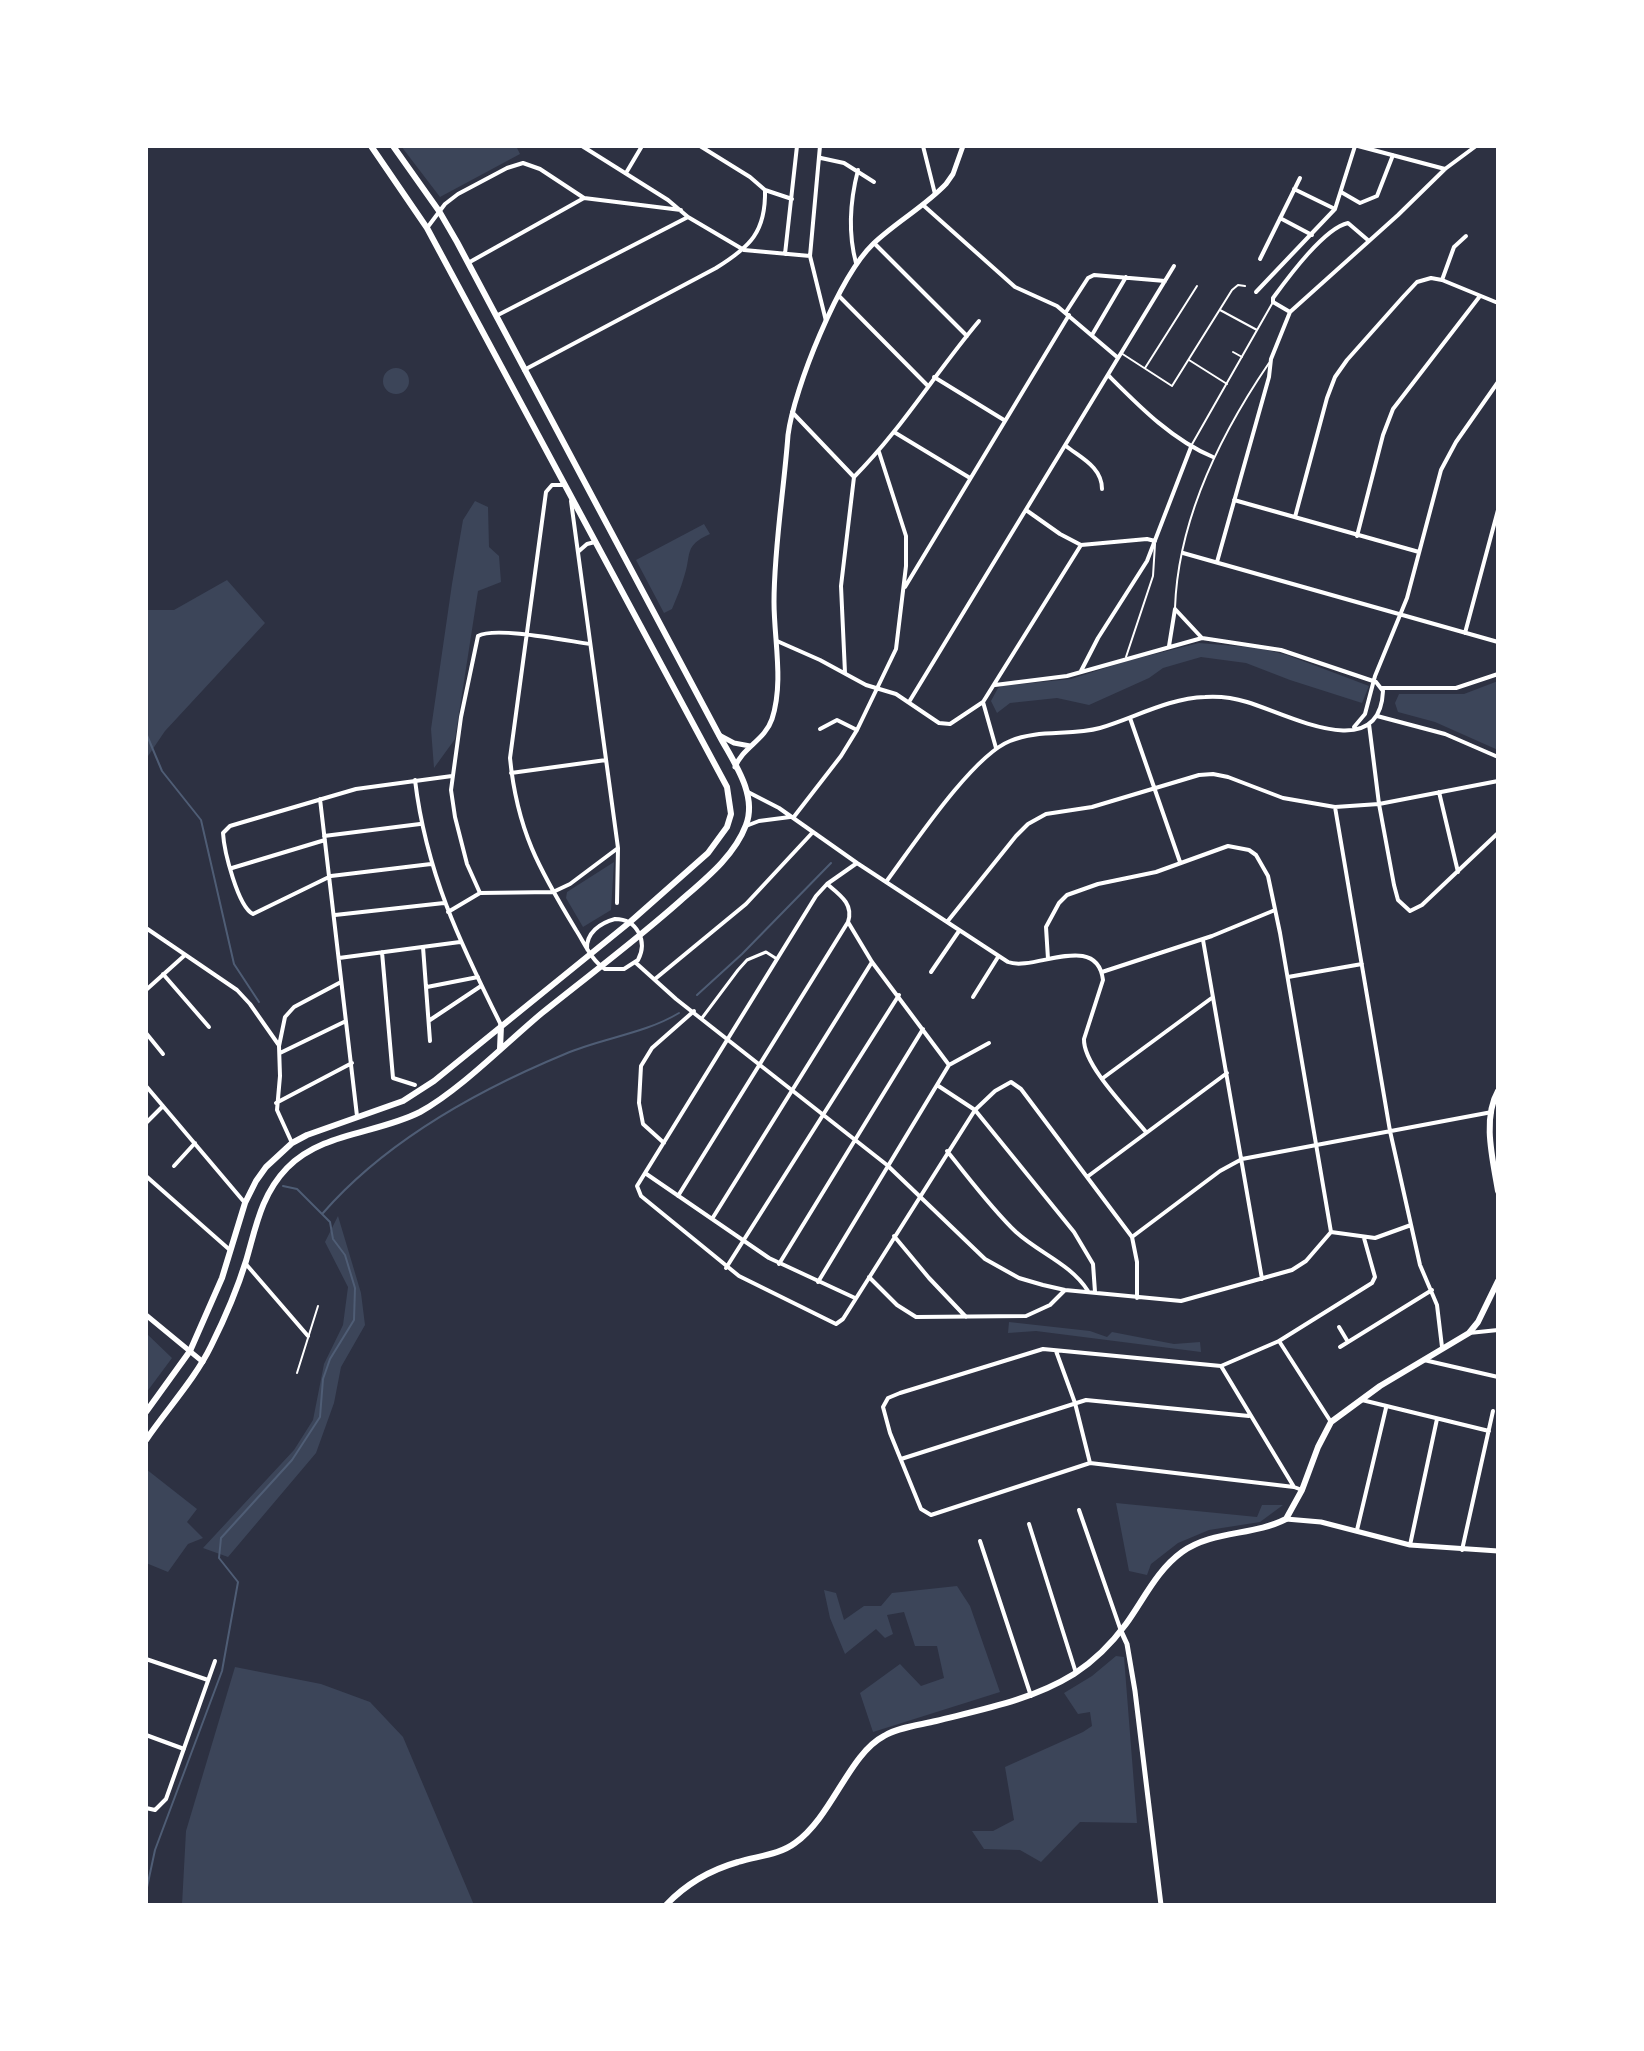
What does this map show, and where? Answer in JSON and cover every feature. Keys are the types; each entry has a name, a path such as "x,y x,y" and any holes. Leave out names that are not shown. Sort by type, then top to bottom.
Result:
{"main road":[{"path":"146,1412 190,1351 231,1251 245,1203 261,1174 292,1143 325,1127 414,1096 630,922 719,840 731,814 727,787 570,499 509,378 427,228 371,146"},
{"path":"146,1440 203,1362 232,1300 265,1197 286,1169 300,1157 328,1143 418,1113 443,1096 640,936 722,863 746,826 749,808 746,791 719,735 468,263 439,211 393,146"},
{"path":"483,331 496,316"},
{"path":"509,378 524,370"},
{"path":"500,1049 501,1026"},
{"path":"1498,1091 1492,1102 1495,1109 1490,1138 1498,1191"},
{"path":"666,1905 704,1875 795,1843 830,1806 861,1758 880,1738 1031,1696 1076,1673 1121,1631 1151,1585 1182,1552 1208,1539 1253,1530 1286,1519 1331,1422 1360,1399 1469,1333 1478,1322 1498,1281"}],"street":[{"path":"582,146 688,217 744,250 810,256"},
{"path":"626,173 642,146"},
{"path":"700,146 765,190 792,199"},
{"path":"785,254 797,146"},
{"path":"820,146 810,256 826,321"},
{"path":"923,146 935,195"},
{"path":"735,767 743,754 766,732 775,708 777,641 774,587 792,412 826,321 856,263 874,243 935,195 953,174 963,146"},
{"path":"1256,292 1335,209 1356,146 1445,169"},
{"path":"1217,562 1269,377 1271,359 1290,312 1445,169 1476,146"},
{"path":"1341,192 1360,203 1377,196 1393,154"},
{"path":"821,158 835,160 858,170 874,182"},
{"path":"427,228 439,211 458,194 523,163 540,169 584,198 681,210"},
{"path":"856,263 851,223 858,170"},
{"path":"1260,259 1300,178"},
{"path":"1294,189 1335,209"},
{"path":"524,370 744,250 754,240 762,221 765,190"},
{"path":"468,263 584,198"},
{"path":"923,205 1015,287 1050,302 1119,354"},
{"path":"496,316 688,217"},
{"path":"1280,218 1312,235"},
{"path":"1290,312 1273,302 1273,298 1285,281 1338,226 1348,223 1369,241"},
{"path":"1442,280 1454,247 1466,236"},
{"path":"874,243 967,336"},
{"path":"909,702 1174,266"},
{"path":"903,591 1088,278 1094,275 1165,281"},
{"path":"1092,335 1126,277"},
{"path":"1295,517 1327,398 1339,370 1417,282 1431,278 1442,280 1498,303"},
{"path":"839,296 927,385"},
{"path":"1357,536 1383,435 1393,409 1480,296"},
{"path":"845,673 841,586 854,477 879,452 927,385 979,321"},
{"path":"1108,375 1142,408 1191,447 1213,457"},
{"path":"934,377 1004,420"},
{"path":"1352,728 1363,718 1370,702 1373,681 1401,613 1437,480 1445,461 1498,382"},
{"path":"792,412 854,477"},
{"path":"894,432 970,478"},
{"path":"1066,446 1100,474 1102,489"},
{"path":"1081,671 1109,619 1147,561 1191,447"},
{"path":"746,826 759,821 791,818 827,774 857,730 896,649 906,536 879,452"},
{"path":"566,486 552,485 546,492 511,743 511,773 533,856 589,952 601,967 614,971 636,963 642,950 640,936 630,922 612,920 591,933 587,939 589,952"},
{"path":"570,499 618,848 617,903"},
{"path":"1234,500 1419,552"},
{"path":"1026,510 1081,545 1147,539 1155,541"},
{"path":"1465,633 1498,510"},
{"path":"579,551 595,542"},
{"path":"777,641 866,685 909,702 945,725 983,702 1081,545"},
{"path":"1183,553 1498,642"},
{"path":"1169,646 1175,609"},
{"path":"1175,609 1202,638"},
{"path":"480,893 467,864 455,817 452,776 476,639 485,632 590,644"},
{"path":"995,685 1051,679 1202,638 1281,650 1373,681 1382,688 1456,688 1498,674"},
{"path":"886,882 948,800 996,748 1021,737 1091,730 1192,698 1218,697 1247,702 1323,728 1352,728 1369,724 1377,716 1381,708 1382,688"},
{"path":"983,702 996,748"},
{"path":"1370,702 1377,716 1445,734 1498,757"},
{"path":"1381,708 1391,720"},
{"path":"1130,718 1180,862"},
{"path":"820,729 837,720 857,730"},
{"path":"1369,724 1379,804 1394,885 1402,905 1410,911 1415,910 1498,833"},
{"path":"719,735 734,743 751,746"},
{"path":"511,773 606,760"},
{"path":"947,922 1016,836 1037,817 1092,807 1213,774 1299,803 1335,807 1379,804 1498,781"},
{"path":"431,864 331,876 261,911 249,913 240,897 223,838 225,829 320,799 372,785 452,776"},
{"path":"415,780 420,824 444,903 501,1026"},
{"path":"746,791 768,801 998,957 1016,965 1061,955 1081,955 1102,972"},
{"path":"1439,792 1458,872"},
{"path":"320,799 357,1116"},
{"path":"1335,807 1390,1131 1420,1265 1432,1290 1442,1347"},
{"path":"232,868 324,838 420,824"},
{"path":"655,979 746,904 813,832"},
{"path":"1048,959 1046,927 1067,895 1098,884 1156,872 1228,846 1249,850 1263,864 1275,910 1331,1232"},
{"path":"448,912 480,893 553,892 570,884 618,848"},
{"path":"857,863 827,884 816,896 637,1186 641,1196 726,1268 836,1324 843,1319 975,1110 1001,1087 1015,1083 1132,1237 1137,1262 1137,1298"},
{"path":"678,1196 848,922 851,915 849,905 827,884"},
{"path":"335,915 444,903"},
{"path":"1102,972 1203,940 1275,910"},
{"path":"848,922 872,962 949,1065"},
{"path":"146,928 246,999 279,1046"},
{"path":"931,972 959,931"},
{"path":"578,933 591,933"},
{"path":"1203,940 1262,1279"},
{"path":"339,958 460,942"},
{"path":"423,947 430,1041"},
{"path":"382,952 393,1078 415,1085"},
{"path":"702,1018 747,960 766,952 777,959"},
{"path":"146,990 185,955"},
{"path":"973,997 998,957"},
{"path":"712,1219 872,962"},
{"path":"636,963 676,999 887,1165 985,1259 1019,1278 1065,1290 1137,1298 1195,1299 1298,1267 1331,1232"},
{"path":"1288,977 1362,964"},
{"path":"1102,972 1102,987 1083,1049 1146,1132"},
{"path":"163,974 209,1027"},
{"path":"427,987 478,977"},
{"path":"292,1143 278,1116 276,1103 283,1024 288,1012 341,982"},
{"path":"429,1021 481,986"},
{"path":"726,1268 899,995"},
{"path":"1103,1078 1213,997"},
{"path":"664,1143 643,1124 639,1103 641,1066 652,1048 691,1010"},
{"path":"280,1053 346,1021"},
{"path":"779,1264 923,1029"},
{"path":"146,1033 163,1054"},
{"path":"818,1282 949,1065 989,1043"},
{"path":"276,1103 352,1063"},
{"path":"1087,1177 1227,1073"},
{"path":"937,1085 975,1110 1086,1250 1093,1264 1095,1292"},
{"path":"146,1086 245,1203"},
{"path":"146,1123 163,1106"},
{"path":"1132,1237 1220,1171 1242,1159 1495,1109"},
{"path":"174,1166 195,1143"},
{"path":"947,1151 1013,1230 1067,1268 1088,1291"},
{"path":"645,1173 779,1264 855,1298"},
{"path":"146,1176 231,1251"},
{"path":"1331,1232 1375,1238 1411,1225"},
{"path":"894,1236 966,1317"},
{"path":"1302,1490 1090,1463 931,1515 921,1509 883,1407 888,1398 1043,1349 1221,1366 1279,1341 1368,1287 1375,1277 1364,1238"},
{"path":"245,1263 308,1336"},
{"path":"869,1277 897,1305 916,1317 1026,1316 1050,1305 1065,1290"},
{"path":"1340,1347 1432,1290"},
{"path":"146,1315 203,1362"},
{"path":"1339,1327 1348,1342"},
{"path":"1469,1333 1498,1330"},
{"path":"1279,1341 1331,1422"},
{"path":"1056,1350 1075,1403 1090,1463"},
{"path":"1422,1360 1498,1377"},
{"path":"1221,1366 1294,1487"},
{"path":"1360,1399 1386,1408 1489,1431"},
{"path":"901,1459 1075,1403 1093,1400 1249,1416"},
{"path":"1356,1533 1386,1408"},
{"path":"1462,1550 1493,1411"},
{"path":"1410,1545 1437,1419"},
{"path":"1079,1510 1127,1644 1161,1905"},
{"path":"1286,1519 1321,1522 1410,1545 1498,1551"},
{"path":"1029,1524 1076,1673"},
{"path":"980,1541 1031,1696"},
{"path":"146,1659 208,1680"},
{"path":"146,1808 155,1810 166,1799 215,1661"},
{"path":"146,1735 184,1749"}],"lane":[{"path":"1144,369 1197,286"},
{"path":"1119,354 1172,386 1235,287 1245,286"},
{"path":"1191,447 1273,302"},
{"path":"1220,309 1258,330"},
{"path":"1233,352 1243,358"},
{"path":"1175,609 1183,553 1213,457 1229,424 1271,359"},
{"path":"1189,360 1228,385"},
{"path":"1126,658 1153,576 1155,541"},
{"path":"297,1373 318,1306"}],"shaded area":[{"path":"401,146 516,146 520,154 440,197"},
{"path":"396,368 405,372 409,381 405,390 396,394 387,390 383,381 387,372"},
{"path":"475,501 488,507 489,547 499,556 501,582 478,591 455,739 434,768 431,729 452,584 463,520"},
{"path":"704,524 710,534 692,547 672,609 664,613 636,560"},
{"path":"227,580 265,623 165,731 146,759 146,610 174,610"},
{"path":"1199,643 1259,648 1287,655 1369,686 1362,703 1246,663 1201,657 1163,668 1149,678 1089,705 1057,698 1010,703 997,713 991,701 1002,686 1071,679"},
{"path":"1498,681 1498,750 1435,722 1398,712 1395,703 1399,694 1464,694"},
{"path":"614,862 611,910 583,927 566,898 567,892"},
{"path":"338,1216 361,1293 365,1325 341,1367 334,1403 316,1453 228,1557 203,1548 294,1450 313,1420 324,1364 343,1325 348,1287 325,1242"},
{"path":"1009,1322 1090,1331 1107,1337 1112,1332 1174,1344 1200,1342 1201,1352 1036,1331 1008,1333"},
{"path":"146,1333 172,1358 146,1393"},
{"path":"146,1469 197,1509 187,1522 203,1538 188,1544 168,1572 146,1563"},
{"path":"1116,1503 1257,1517 1262,1505 1283,1505 1260,1522 1209,1530 1178,1543 1151,1564 1147,1575 1129,1571"},
{"path":"957,1586 970,1606 1000,1692 873,1732 860,1693 900,1664 921,1686 944,1678 937,1646 915,1646 904,1612 887,1615 893,1634 885,1638 876,1629 845,1654 830,1618 824,1590 836,1593 844,1620 864,1606 881,1606 892,1593"},
{"path":"1116,1656 1124,1657 1137,1823 1080,1822 1041,1862 1020,1850 984,1849 972,1831 993,1831 1014,1820 1005,1767 1092,1726 1090,1712 1078,1714 1064,1693"},
{"path":"235,1667 321,1684 370,1702 403,1737 474,1905 182,1905 186,1831"}],"waterway":[{"path":"146,733 162,771 201,820 234,964 259,1002"},
{"path":"697,995 831,863"},
{"path":"323,1213 375,1163 467,1101 565,1054 652,1026 679,1013"},
{"path":"146,1892 155,1850 222,1671 238,1582 219,1558 221,1538 292,1460 320,1417 323,1379 330,1359 354,1320 355,1288 345,1255 333,1239 330,1222 297,1189 283,1186"}]}
